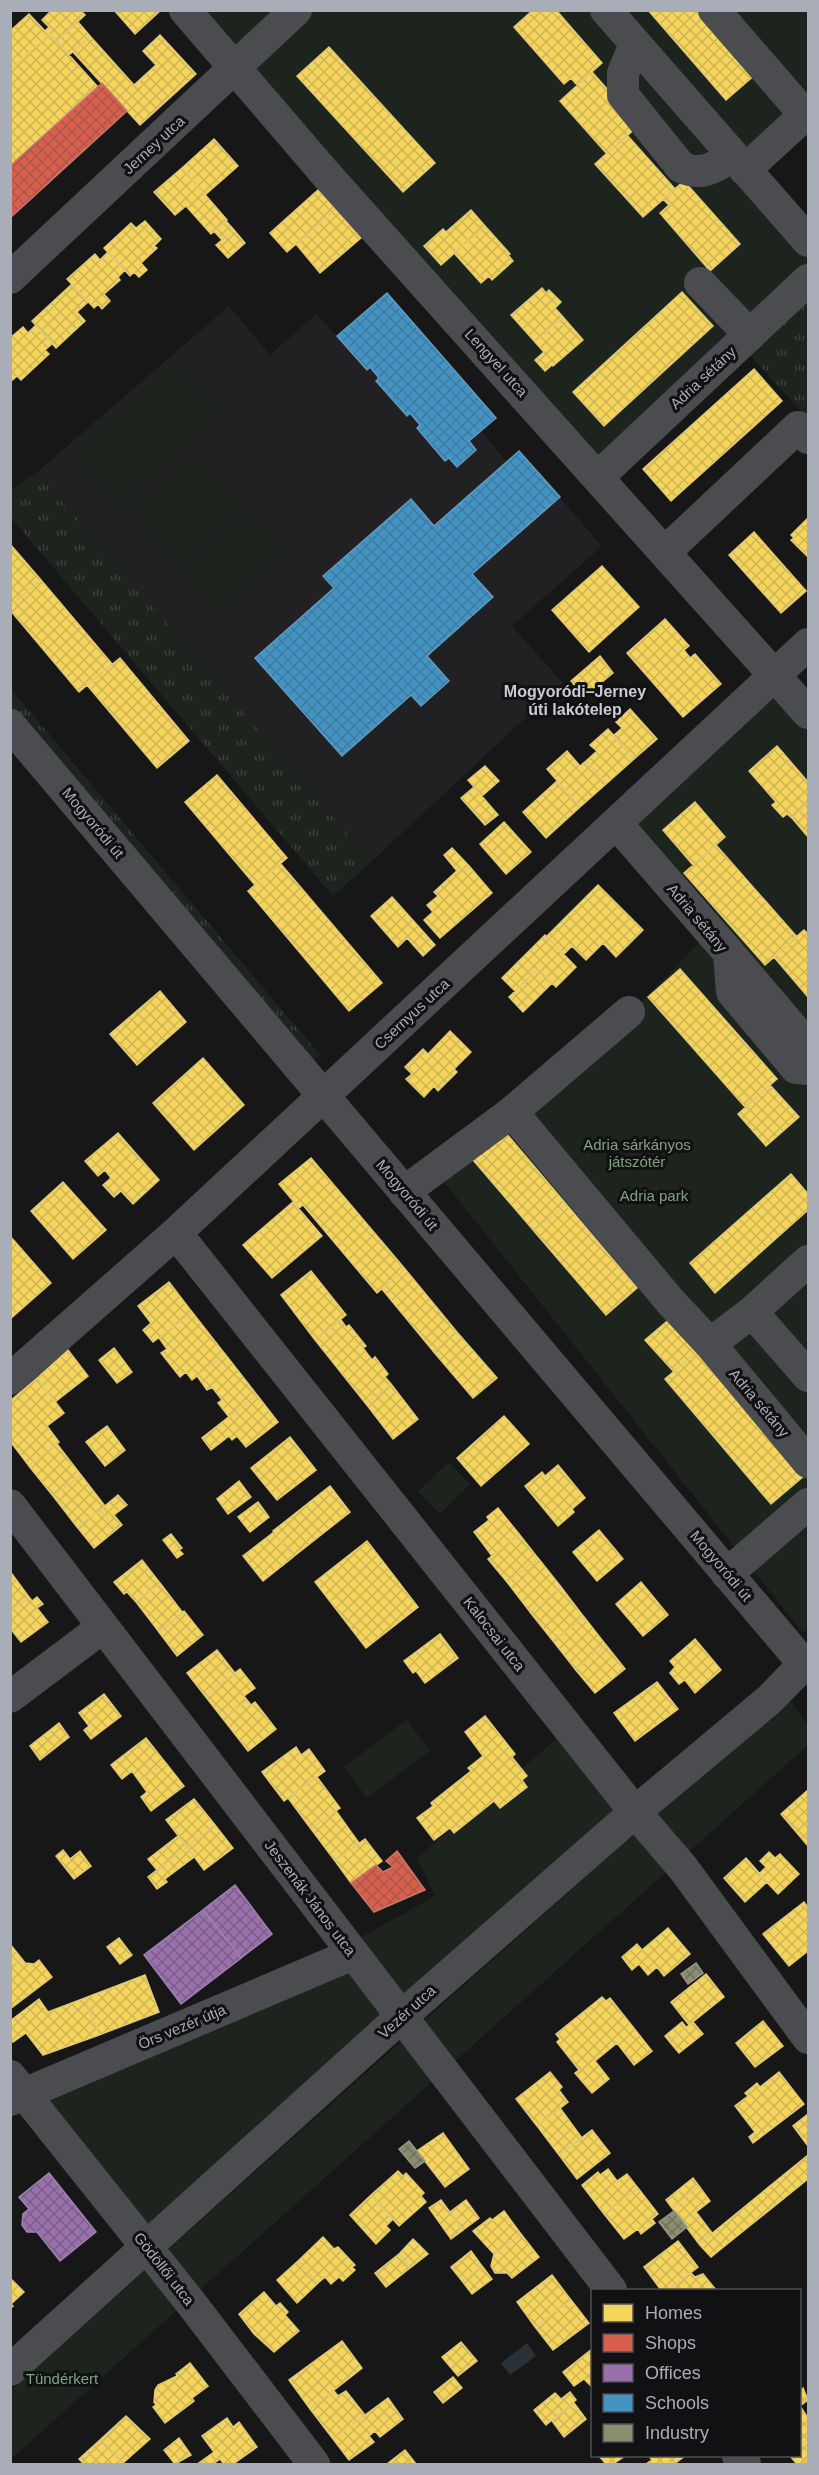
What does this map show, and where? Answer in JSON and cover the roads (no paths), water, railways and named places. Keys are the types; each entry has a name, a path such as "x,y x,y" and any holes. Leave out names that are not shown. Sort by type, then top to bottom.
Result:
{"street":[{"name":"Lengyel utca","path":"185,10 808,713"},
{"name":"Jerney utca","path":"10,279 296,10"},
{"path":"606,10 808,241"},
{"path":"635,44 623,73 623,95 681,167 694,173 739,164 807,113 714,10"},
{"name":"Adria sétány","path":"598,477 808,280"},
{"path":"700,283 750,334"},
{"path":"665,552 798,427 808,438"},
{"name":"Csernyus utca","path":"10,1379 176,1233 324,1097 808,644"},
{"name":"Mogyoródi út","path":"10,725 807,1671"},
{"name":"Adria sétány","path":"616,823 729,953 732,992 796,1068 808,1069"},
{"path":"729,953 808,1046"},
{"path":"405,1192 512,1112 629,1012"},
{"name":"Adria sétány","path":"512,1112 808,1462"},
{"name":"Kalocsai utca","path":"176,1233 635,1812 682,1868 808,2038"},
{"path":"710,1344 752,1312 808,1261"},
{"path":"752,1312 808,1376"},
{"path":"727,1574 808,1504"},
{"name":"Jeszenák János utca","path":"10,1505 610,2289"},
{"path":"10,1697 103,1627"},
{"name":"Vezér utca","path":"10,2370 401,2017 635,1812 770,1699 807,1671"},
{"name":"Örs vezér útja","path":"15,2090 353,1954"},
{"name":"Gödöllői utca","path":"15,2090 146,2246 314,2464"}],"district":[{"name":"Mogyoródi–Jerney úti lakótelep","path":"575,700"}],"park label":[{"name":"Adria sárkányos játszótér","path":"637,1154"},
{"name":"Adria park","path":"654,1196"},
{"name":"Tündérkert","path":"62,2379"}]}
